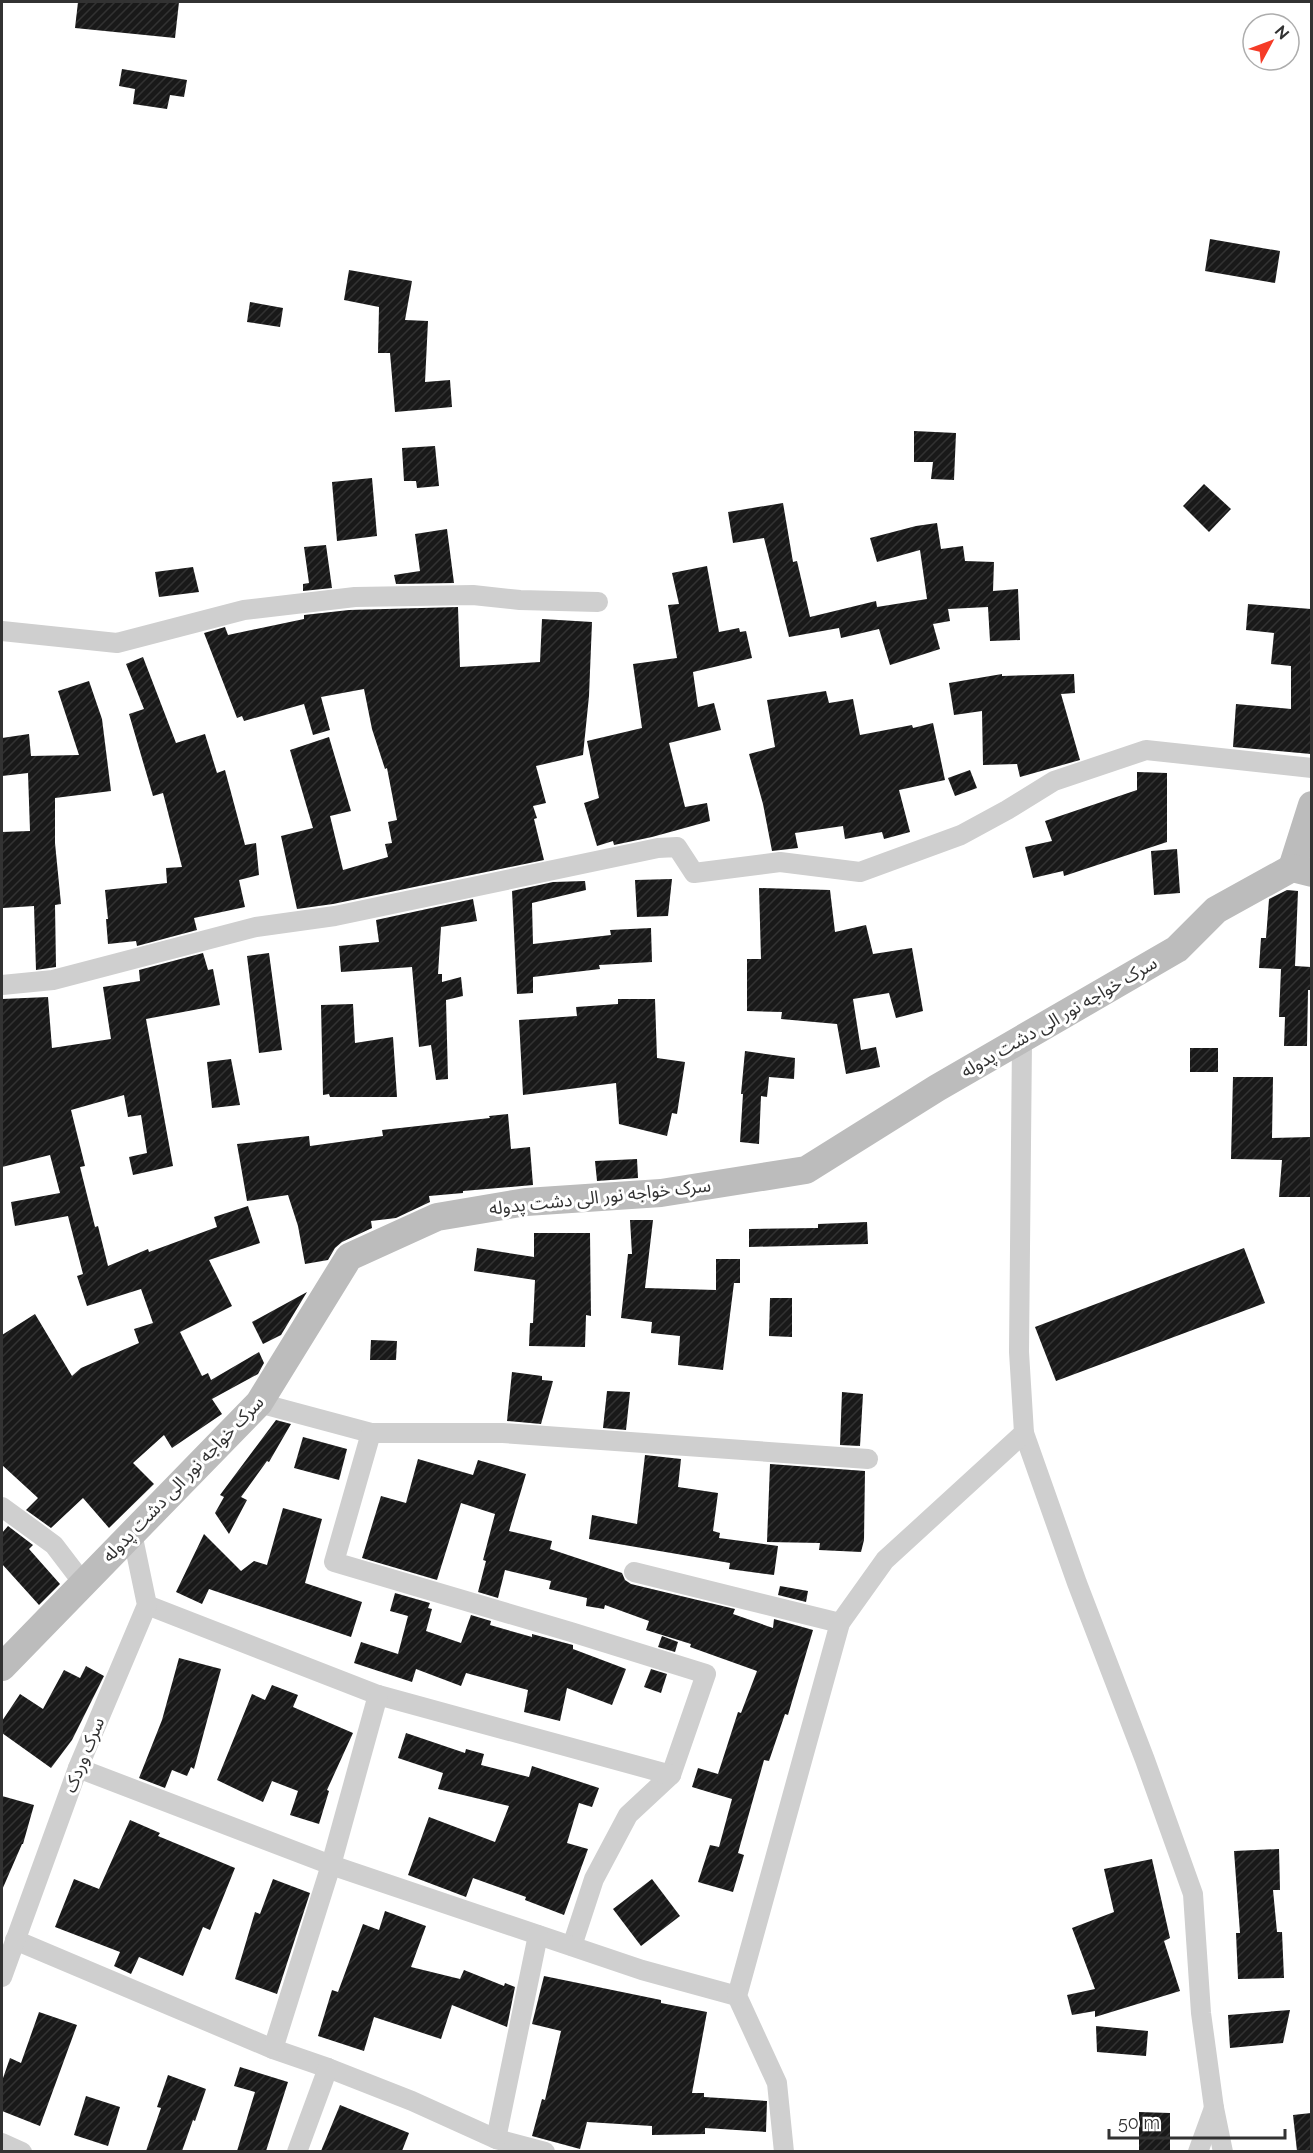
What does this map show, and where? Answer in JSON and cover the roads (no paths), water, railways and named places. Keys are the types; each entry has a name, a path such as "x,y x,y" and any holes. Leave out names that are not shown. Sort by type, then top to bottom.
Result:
{"main road":[{"path":"1302,870 1311,805"},
{"name":"سرک خواجه نور الی دشت پدوله","path":"2,1667 259,1402 349,1257 437,1217 526,1202 661,1193 806,1170 937,1088 1177,949 1216,910 1302,870"}],"street":[{"path":"2,631 117,643 244,610 355,597 473,595 520,600 598,602"},
{"path":"2,985 53,980 256,927 335,916 658,848 677,847 694,873 780,862 860,872 961,835 1054,781 1146,750 1311,768"},
{"path":"1022,1040 1019,1352 1024,1433 1192,1894 1201,2013 1214,2108 1223,2151"},
{"path":"259,1402 371,1433 503,1433 868,1459"},
{"path":"371,1433 334,1562 706,1674 671,1775 628,1815 594,1879 572,1946"},
{"path":"784,2151 777,2083 737,1996 840,1623 885,1560 1024,1433"},
{"path":"2,1507 54,1545 83,1583"},
{"path":"132,1533 147,1605 378,1695 671,1775"},
{"path":"634,1572 840,1623"},
{"name":"سرک وردک","path":"2,1977 78,1768 147,1605"},
{"path":"273,2049 331,1865 378,1695"},
{"path":"78,1768 331,1865 642,1970 737,1996"},
{"path":"496,2139 538,1935"},
{"path":"15,1940 273,2049 328,2068 496,2139 545,2151"},
{"path":"297,2151 328,2068"},
{"path":"1198,2151 1214,2108"},
{"path":"2,2143 22,2151"}]}
